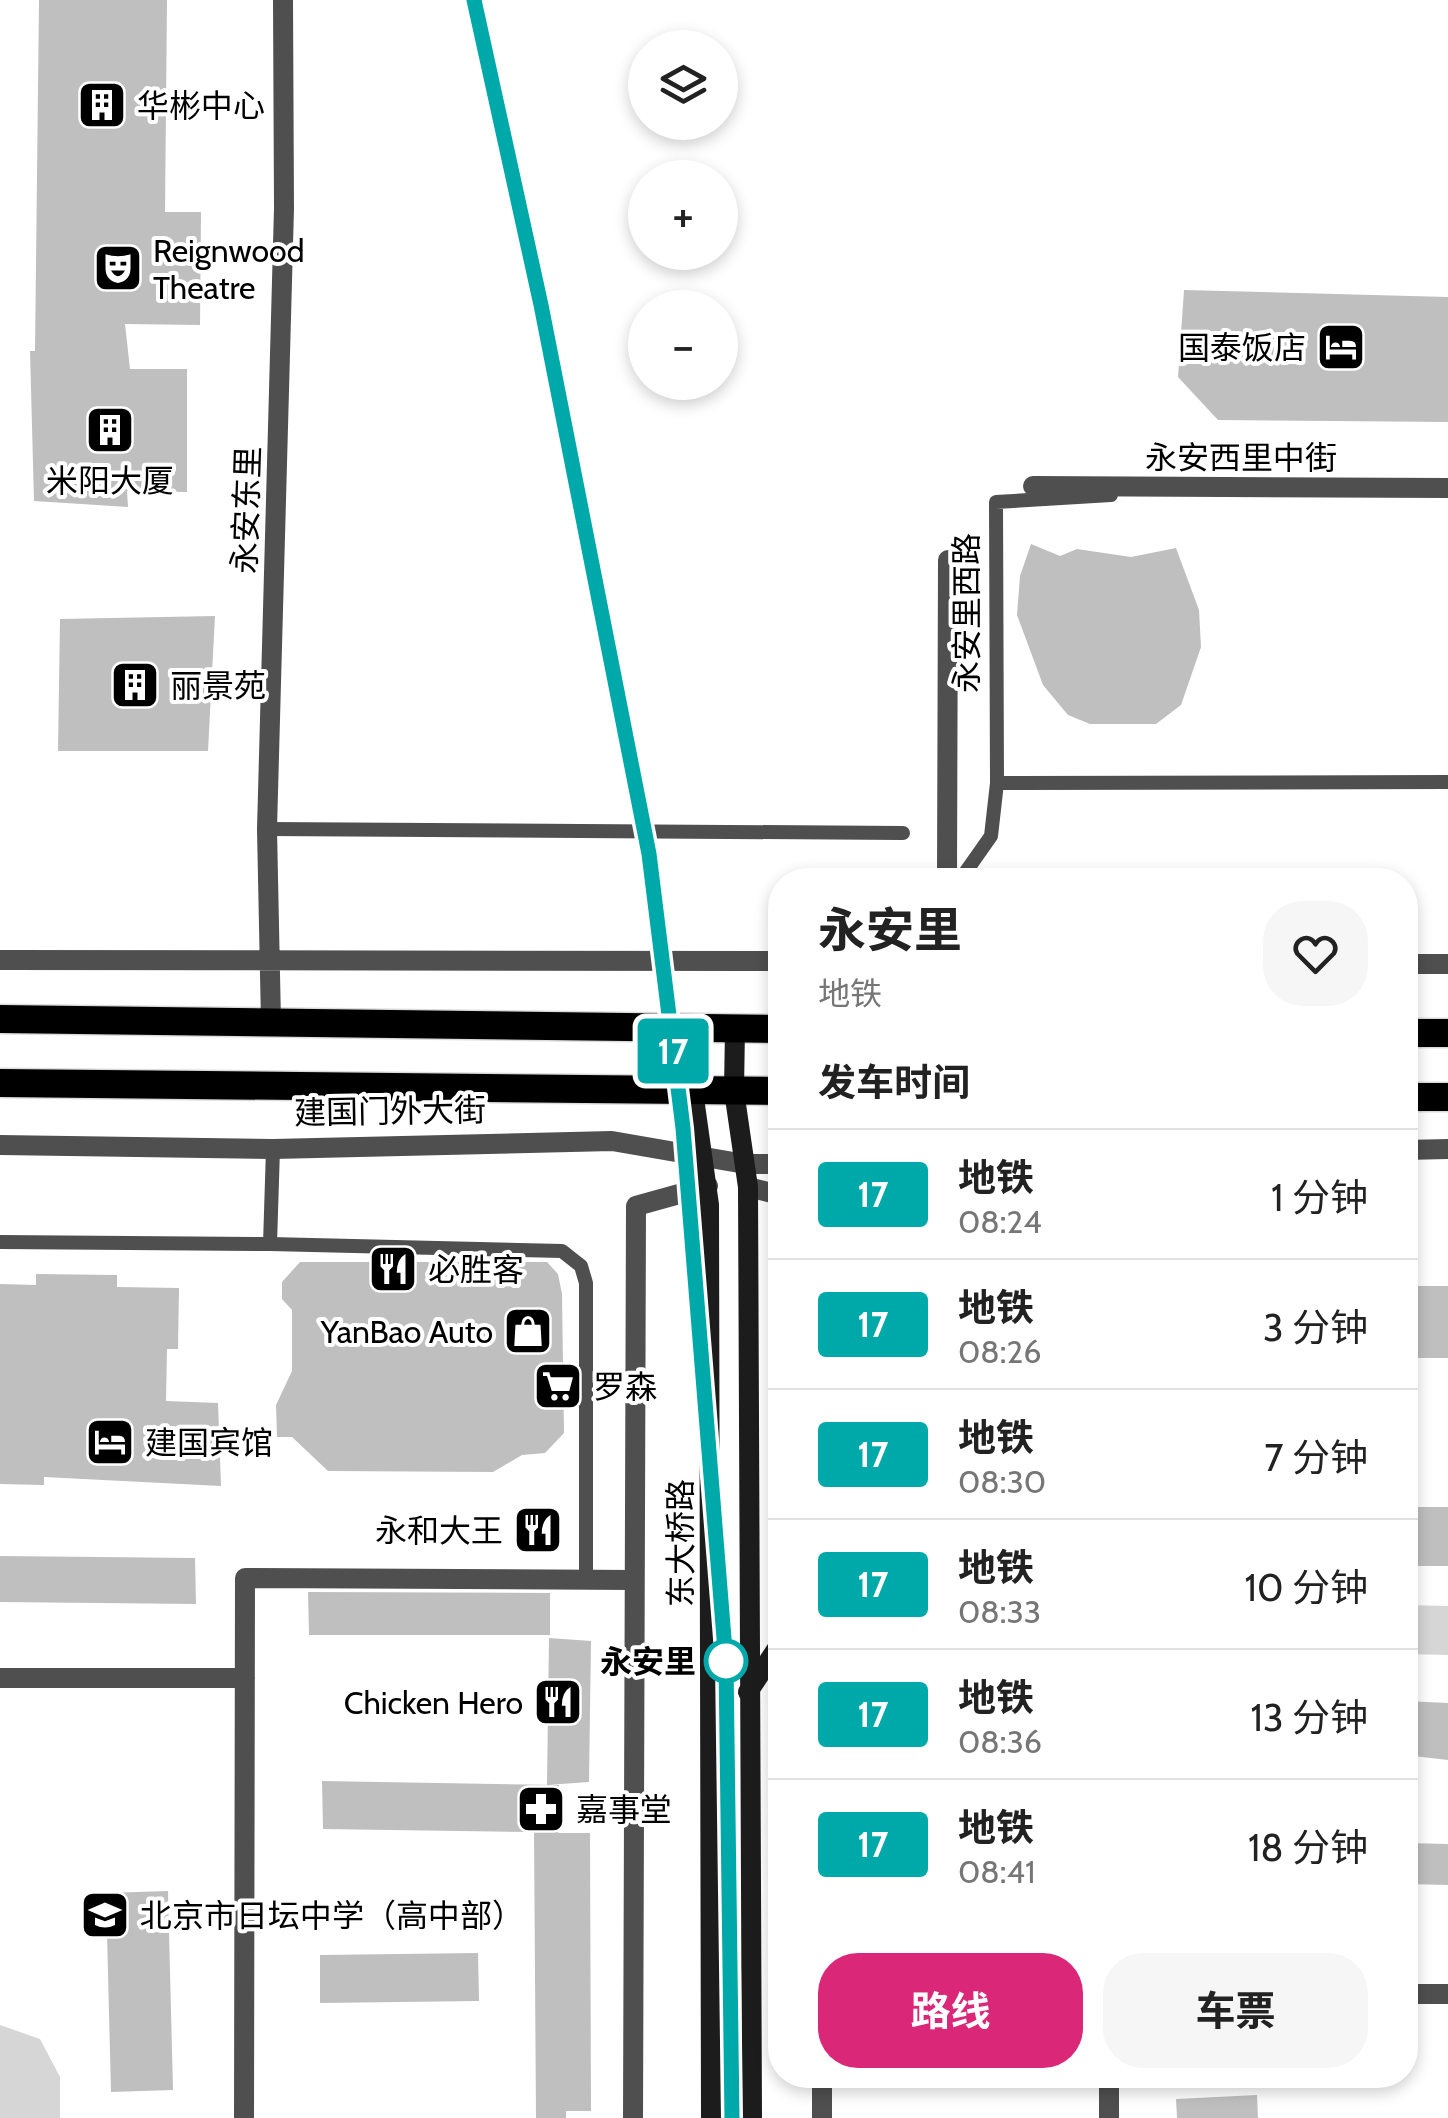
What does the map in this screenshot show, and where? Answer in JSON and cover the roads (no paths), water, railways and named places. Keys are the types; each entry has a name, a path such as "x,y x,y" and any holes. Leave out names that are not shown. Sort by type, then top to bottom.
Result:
{"highway":[{"path":"0,1019 768,1029"},
{"path":"1418,1033 1448,1033"},
{"name":"建国门外大街","path":"0,1082 768,1091"},
{"path":"1418,1097 1448,1097"}],"main road":[{"name":"东大桥路","path":"694,1028 693,1090 708,1186 711,2118"},
{"name":"东大桥路","path":"735,1028 734,1090 748,1187 747,1694 752,2118"},
{"path":"747,1694 768,1662"}],"street":[{"name":"永安东里","path":"271,1022 266,829 284,208 283,0"},
{"name":"永安西里中街","path":"1033,486 1448,488"},
{"name":"永安里西路","path":"947,868 948,560"},
{"path":"0,960 768,961"},
{"path":"1418,964 1448,964"},
{"name":"建国门外大街","path":"0,1146 273,1149 612,1142 745,1164 768,1164"},
{"path":"1418,1150 1448,1150"},
{"path":"633,2118 636,1206 708,1186"},
{"path":"748,1187 768,1192"},
{"path":"244,2118 245,1578 634,1580"},
{"path":"0,1678 245,1678"},
{"path":"1418,1994 1448,1994"},
{"path":"822,2088 822,2118"},
{"path":"1109,2088 1109,2118"}],"lane":[{"name":"永安里西路","path":"969,868 992,836 997,783 996,502 1114,495 1162,486"},
{"path":"997,783 1448,782"},
{"path":"266,829 904,833"},
{"path":"270,1244 273,1149"},
{"path":"0,1242 562,1251 581,1266 586,1283 586,1579"}],"metro line":[{"name":"17","path":"474,0 541,305 649,854 683,1128 726,1663 732,2118"}],"place":[{"name":"华彬中心","path":"102,105"},
{"name":"Reignwood Theatre","path":"118,268"},
{"name":"国泰饭店","path":"1341,347"},
{"name":"米阳大厦","path":"110,430"},
{"name":"丽景苑","path":"135,685"},
{"name":"必胜客","path":"393,1269"},
{"name":"YanBao Auto","path":"528,1331"},
{"name":"罗森","path":"558,1386"},
{"name":"建国宾馆","path":"110,1442"},
{"name":"永和大王","path":"538,1530"},
{"name":"永安里","path":"726,1661"},
{"name":"Chicken Hero","path":"558,1702"},
{"name":"嘉事堂","path":"541,1809"},
{"name":"北京市日坛中学（高中部）","path":"105,1915"}]}
